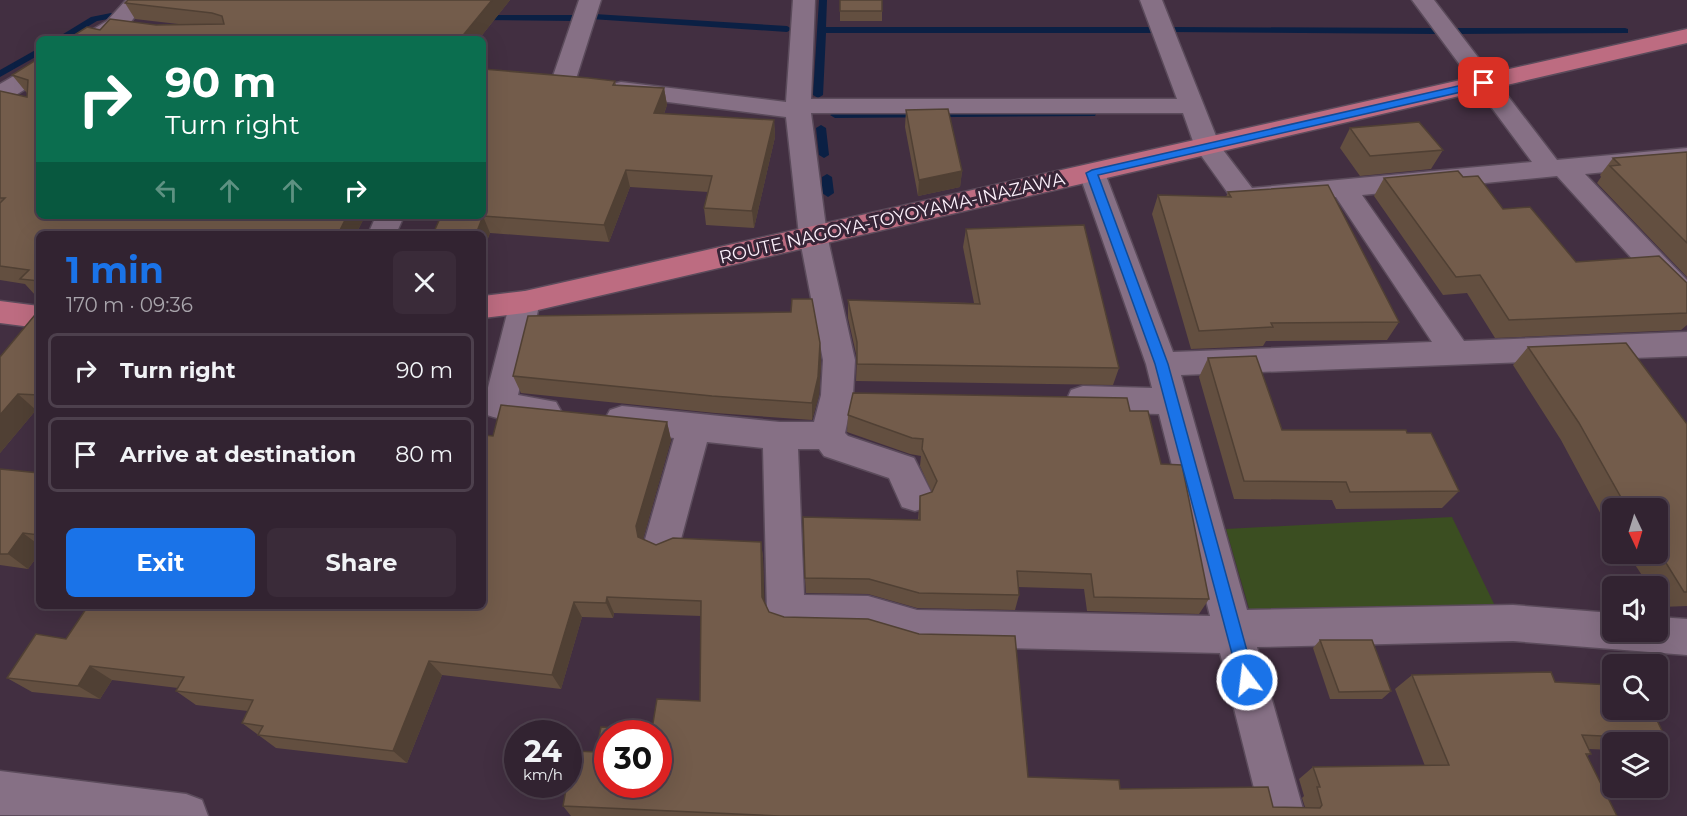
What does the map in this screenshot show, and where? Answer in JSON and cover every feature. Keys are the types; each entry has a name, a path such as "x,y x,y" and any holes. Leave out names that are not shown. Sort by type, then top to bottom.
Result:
{"main road":[{"name":"ROUTE NAGOYA-TOYOYAMA-INAZAWA","path":"486,307 525,302 1687,36"},
{"path":"0,312 36,317"}],"street":[{"path":"98,36 115,26 138,0"},
{"path":"590,0 572,83 798,109 1192,106"},
{"path":"804,0 798,109 813,235 839,360 849,395 828,435"},
{"path":"1151,0 1208,147 1245,197 1687,156"},
{"path":"1423,0 1484,83 1557,168 1687,299"},
{"path":"115,26 138,29"},
{"path":"0,95 36,73"},
{"path":"0,95 29,102"},
{"path":"1092,173 1162,364 1283,816"},
{"path":"1344,188 1456,352"},
{"path":"525,302 491,407 780,436 828,435"},
{"path":"1162,364 1687,344"},
{"path":"1619,347 1639,374"},
{"path":"1052,399 1171,401"},
{"path":"662,543 694,427"},
{"path":"828,435 836,446 902,468 915,496"},
{"path":"780,436 786,612 868,614 917,628 1234,632 1513,623 1602,630"},
{"path":"1668,635 1687,637"},
{"path":"0,793 186,816"}],"green space":[{"path":"1452,517 1496,608 1250,612 1226,529"}],"building":[{"path":"128,0 492,0 462,36 73,36 87,27 100,30 110,19 156,25 224,24 222,16 212,13 125,3"},
{"path":"840,0 882,0 882,11 840,11"},
{"path":"36,60 36,219 346,219 340,231 36,231 36,281 20,279 29,270 0,266 0,203 5,198 0,198 0,91 27,97 28,80 12,75"},
{"path":"486,69 615,81 613,85 664,88 654,113 774,120 752,211 704,208 712,176 626,170 604,225 486,216"},
{"path":"948,109 962,171 919,180 906,110"},
{"path":"1419,122 1443,150 1370,156 1350,128"},
{"path":"1687,152 1687,243 1610,166 1620,165 1613,158"},
{"path":"1458,171 1463,177 1478,176 1503,209 1530,207 1576,262 1659,256 1687,283 1687,313 1509,320 1480,275 1456,277 1384,178"},
{"path":"1328,185 1399,322 1271,323 1273,327 1199,331 1158,195 1231,197 1228,192"},
{"path":"440,219 482,219 477,231 434,231"},
{"path":"1084,225 1119,368 857,364 857,342 848,300 980,304 966,229"},
{"path":"792,299 812,299 820,343 818,377 812,403 712,396 513,376 528,316 791,312"},
{"path":"36,314 36,395 18,394 0,415 0,357"},
{"path":"1626,343 1687,424 1687,592 1684,592 1667,564 1668,498 1621,498 1579,423 1528,347"},
{"path":"1256,356 1282,430 1406,430 1407,433 1431,433 1459,491 1350,492 1346,482 1244,481 1208,358"},
{"path":"853,393 1127,398 1130,411 1148,411 1161,464 1182,465 1209,599 1094,597 1091,574 1017,571 1019,595 919,593 869,579 805,578 803,517 920,520 920,496 932,492 937,481 922,449 923,439 912,438 848,415"},
{"path":"501,405 667,422 636,526 638,537 656,545 673,538 761,542 762,597 769,612 784,617 868,619 919,634 1015,636 1028,777 1119,780 1120,789 1268,787 1273,807 1320,808 1322,805 1317,787 1320,787 1313,767 1449,765 1412,675 1551,672 1555,682 1602,684 1602,720 1657,720 1663,732 1602,732 1602,736 1582,735 1591,754 1586,754 1602,786 1602,798 1608,798 1617,816 780,816 563,806 564,798 582,798 582,751 594,752 594,798 672,798 672,720 654,720 657,699 700,701 701,601 607,597 606,603 574,602 552,675 429,661 393,751 258,735 263,726 242,723 253,700 176,691 184,677 90,666 78,686 7,678 36,634 66,639 86,609 486,609 486,435 493,436"},
{"path":"0,469 36,473 36,535 23,533 8,554 0,554"},
{"path":"1320,640 1372,640 1391,691 1339,692"}],"waterway":[{"path":"821,30 823,0"},
{"path":"65,36 94,19 111,16"},
{"path":"481,17 574,18"},
{"path":"594,17 787,29"},
{"path":"818,95 821,30"},
{"path":"821,30 1153,30"},
{"path":"1173,30 1435,31"},
{"path":"1456,31 1625,31"},
{"path":"0,74 36,53"},
{"path":"835,115 1091,114"},
{"path":"821,128 824,155"},
{"path":"827,177 828,193"}],"route":[{"path":"1247,680 1162,364 1092,173 1484,83"}]}
